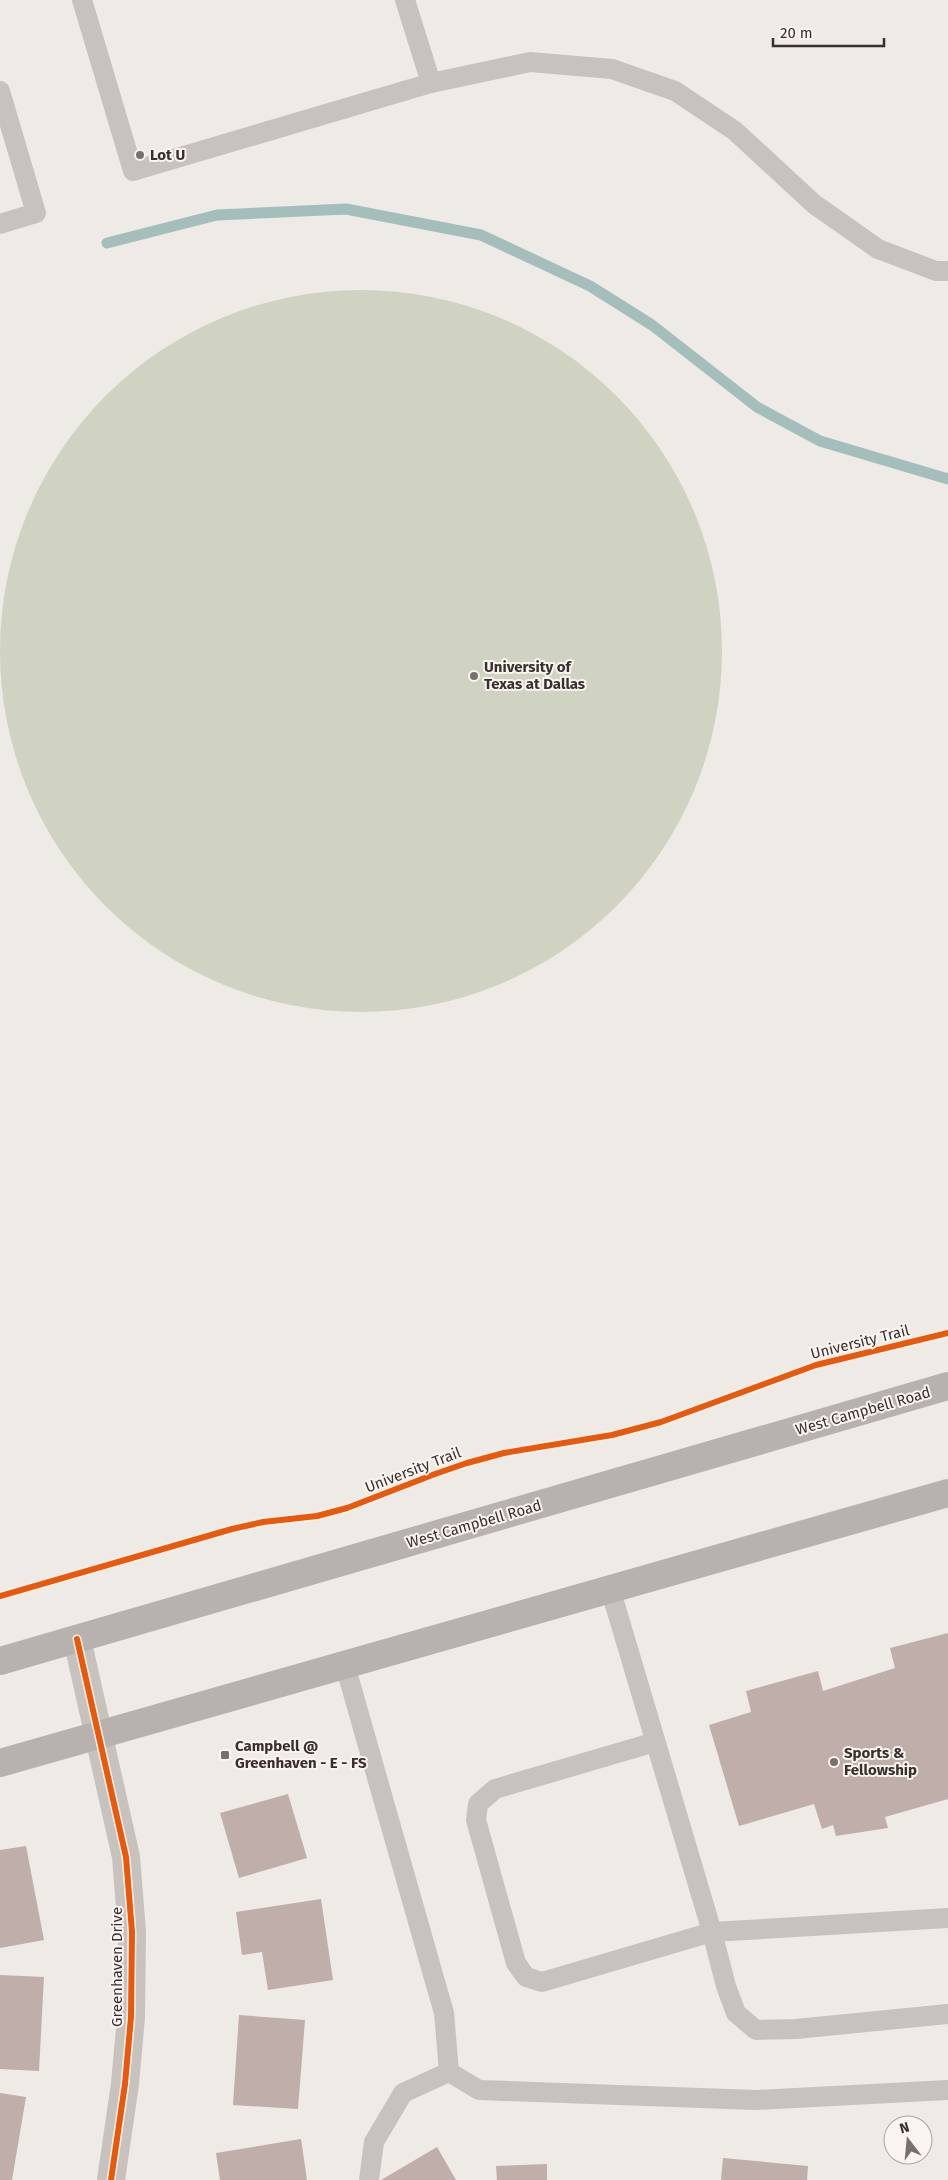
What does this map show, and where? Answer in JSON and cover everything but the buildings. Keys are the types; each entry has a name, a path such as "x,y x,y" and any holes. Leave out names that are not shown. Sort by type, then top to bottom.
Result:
{"main road":[{"name":"West Campbell Road","path":"0,1661 948,1386"},
{"path":"0,1763 948,1493"}],"street":[{"name":"Greenhaven Drive","path":"77,1639 126,1857 132,1932 131,2016 125,2084 111,2180"}],"lane":[{"path":"82,0 133,171 431,84 530,62 612,69 675,91 735,131 814,204 878,249 936,271 948,271"},
{"path":"405,0 431,84"},
{"path":"0,91 36,213 0,224"},
{"path":"610,1588 712,1932 726,1986 736,2013 756,2030 796,2029 948,2014"},
{"path":"345,1665 444,2013 449,2072"},
{"path":"655,1742 495,1790 478,1804 476,1820 516,1963 526,1977 542,1982 712,1932 948,1918"},
{"path":"449,2072 479,2090 756,2100 948,2090"},
{"path":"369,2180 374,2142 403,2093 449,2072"}],"green space":[{"path":"361,290 396,291 431,297 466,305 499,317 531,332 562,351 590,372 616,396 640,422 661,450 680,481 695,513 707,546 715,581 721,616 721,686 715,721 707,756 695,789 680,821 661,852 640,880 616,906 590,930 562,951 531,970 499,985 466,997 431,1005 396,1011 361,1012 326,1011 291,1005 256,997 223,985 191,970 160,951 132,930 106,906 82,880 61,852 42,821 27,789 15,756 7,721 1,686 0,651 1,616 7,581 15,546 27,513 42,481 61,450 82,422 106,396 132,372 160,351 191,332 223,317 256,305 291,297 326,291"}],"waterway":[{"path":"107,243 217,215 346,209 481,235 590,286 652,325 757,407 820,441 948,479"}],"cycle path":[{"name":"University Trail","path":"0,1596 232,1529 263,1522 317,1516 347,1508 435,1474 504,1453 612,1435 661,1422 816,1365 948,1333"},
{"path":"77,1639 126,1857 132,1932 131,2017 125,2084 111,2180"}],"place":[{"name":"Lot U","path":"140,155"},
{"name":"University of Texas at Dallas","path":"474,676"},
{"name":"Campbell @ Greenhaven - E - FS","path":"225,1755"},
{"name":"Sports & Fellowship","path":"834,1762"}]}
